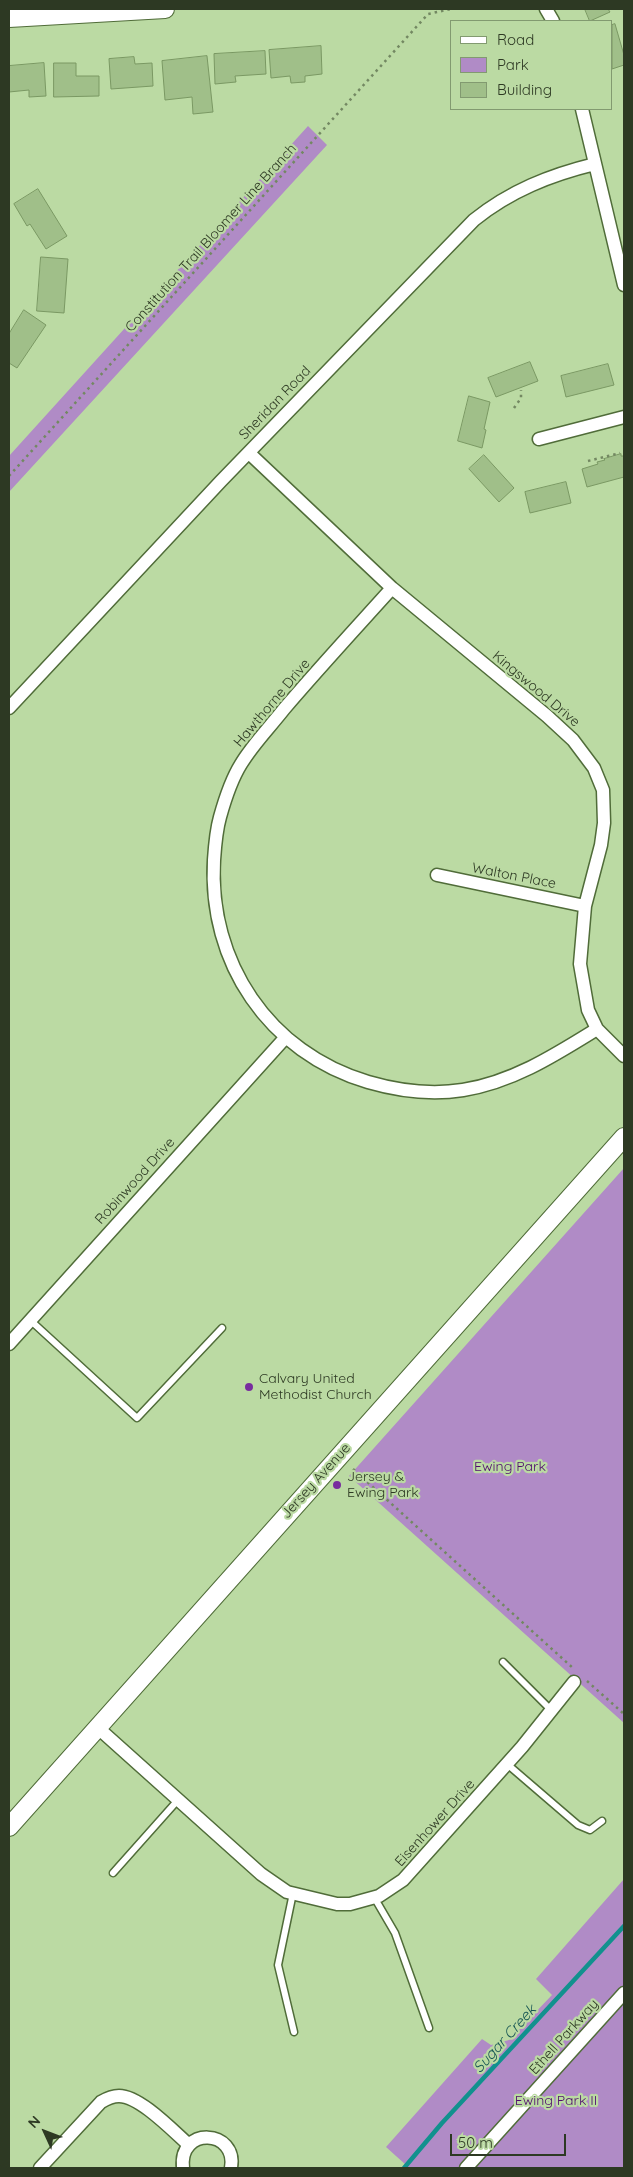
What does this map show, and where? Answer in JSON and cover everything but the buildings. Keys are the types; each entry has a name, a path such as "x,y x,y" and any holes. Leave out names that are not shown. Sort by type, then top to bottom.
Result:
{"street":[{"path":"9,18 165,9"},
{"path":"546,9 552,20"},
{"path":"582,110 624,284"},
{"name":"Sheridan Road","path":"9,708 249,453 474,220 489,208 522,189 549,177 595,164"},
{"path":"539,439 624,417"},
{"name":"Kingswood Drive","path":"249,453 392,588 547,716 573,740 594,768 603,790 604,822 601,845 585,906 580,964 588,1010 597,1029 624,1056"},
{"name":"Hawthorne Drive","path":"392,588 253,747 233,780 219,819 213,878 214,898 229,958 246,991 285,1038 314,1059 353,1078 396,1090 442,1092 470,1088 512,1077 535,1066 597,1029"},
{"name":"Walton Place","path":"437,875 585,906"},
{"name":"Robinwood Drive","path":"9,1344 285,1038"},
{"name":"Jersey Avenue","path":"11,1821 624,1137"},
{"name":"Eisenhower Drive","path":"97,1727 261,1874 277,1886 293,1893 337,1904 350,1904 374,1897 403,1880 580,1679"},
{"name":"Ethell Parkway","path":"466,2168 624,1993"},
{"path":"40,2168 91,2111 109,2097 119,2096 137,2102 188,2145"},
{"path":"183,2168 184,2152 188,2145 202,2137 218,2139 229,2151 232,2158 231,2168"}],"lane":[{"path":"30,1320 138,1418 222,1328"},
{"path":"503,1662 551,1710"},
{"path":"507,1764 578,1825 590,1830 602,1821"},
{"path":"113,1874 178,1800"},
{"path":"293,1893 278,1965 294,2032"},
{"path":"374,1897 395,1933 430,2028"}],"path":[{"name":"Constitution Trail Bloomer Line Branch","path":"9,476 428,14 451,9"},
{"path":"514,408 521,398 521,390"},
{"path":"588,461 620,452"},
{"path":"353,1469 580,1679 624,1714"}],"green space":[{"path":"308,126 327,145 9,492 9,456"},
{"name":"Ewing Park","path":"624,1168 624,1723 349,1476"},
{"name":"Ewing Park II","path":"624,1879 624,2168 404,2168 406,2165 386,2147 482,2039 491,2045 509,2040 552,1995 536,1979"}],"waterway":[{"name":"Sugar Creek","path":"404,2168 442,2123 624,1926"}],"place":[{"name":"Calvary United Methodist Church","path":"249,1387"},
{"name":"Jersey & Ewing Park","path":"337,1485"}]}
